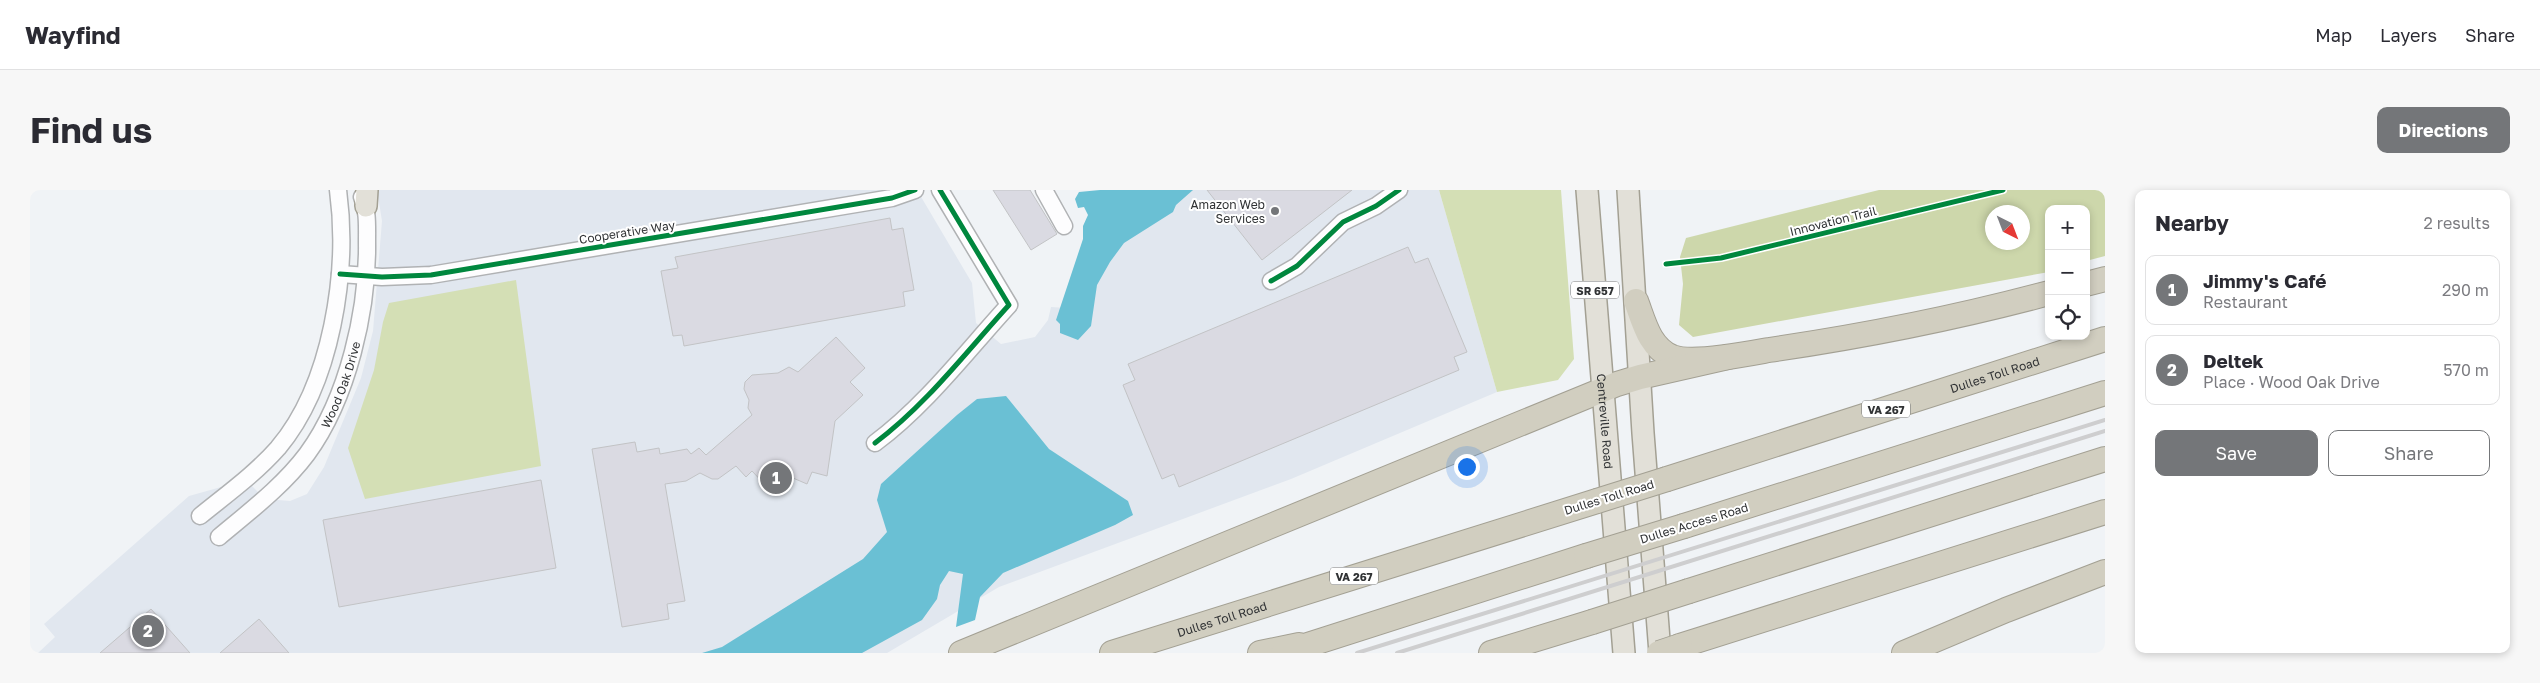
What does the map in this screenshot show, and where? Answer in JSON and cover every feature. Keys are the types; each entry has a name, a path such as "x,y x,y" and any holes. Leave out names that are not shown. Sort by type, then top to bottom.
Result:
{"highway":[{"path":"2090,283 2105,279"},
{"path":"960,653 1640,377 1728,357 1915,326 2045,294"},
{"path":"1636,301 1648,334 1666,354 1682,359 1728,357"},
{"name":"Dulles Toll Road","path":"1112,653 2105,339"},
{"name":"Dulles Access Road","path":"1283,653 2105,393"},
{"path":"1491,653 2105,459"},
{"path":"1666,651 2105,512"},
{"path":"1904,653 2014,606 2105,572"},
{"path":"1260,653 1322,640"}],"main road":[{"name":"Centreville Road","path":"1587,190 1624,653"},
{"name":"SR 657","path":"1628,190 1640,377 1666,651"}],"street":[{"name":"Wood Oak Drive","path":"200,516 271,456 299,417 326,348 340,274 341,225 338,190"},
{"name":"Cooperative Way","path":"340,274 366,276 431,275 892,198 916,190"},
{"path":"875,443 898,425 925,398 1009,305 940,190"},
{"path":"1044,190 1064,226"},
{"path":"1271,281 1297,266 1343,222 1376,206 1400,190"},
{"name":"Wood Oak Drive","path":"219,537 291,474 308,452 326,423 353,347 366,276 364,195"}],"shaded area":[{"path":"377,190 917,190 972,283 976,323 1001,344 1035,337 1048,320 1051,307 1083,309 1137,190 1439,190 1497,392 1291,479 999,587 887,653 38,653 55,637 44,624 189,496 246,480 265,499 290,501 307,494 324,467 361,378 373,331 382,221"}],"green space":[{"path":"1439,190 1561,190 1574,359 1558,380 1497,392"},
{"path":"1879,190 2105,190 2105,256 2090,260 2090,205 2045,205 2045,273 1693,337 1679,325 1683,284 1680,257 1686,238"},
{"path":"516,280 541,466 365,499 348,448 374,370 383,322 389,303"}],"water":[{"path":"1100,190 1193,190 1176,205 1173,212 1124,243 1110,262 1097,285 1091,326 1078,340 1060,333 1060,324 1056,320 1083,239 1083,226 1088,215 1084,207 1078,208 1075,199 1079,192"},
{"path":"1006,396 1049,449 1128,501 1133,515 1115,525 1003,573 980,597 975,620 956,627 963,574 949,571 940,585 937,599 922,620 862,653 702,653 722,647 863,559 887,532 877,500 881,484 977,399"}],"building":[{"path":"993,190 1030,190 1057,234 1031,250"},
{"name":"Amazon Web Services","path":"1207,190 1352,190 1262,260"},
{"path":"890,218 892,230 903,228 914,290 903,292 905,306 684,346 682,335 673,336 661,271 678,268 675,257"},
{"path":"1408,247 1415,263 1428,258 1467,352 1454,357 1459,370 1179,487 1174,474 1162,479 1123,385 1135,380 1128,364"},
{"path":"836,337 865,368 850,382 863,395 835,421 827,476 812,472 807,484 793,478 788,489 773,481 767,487 752,471 746,477 736,466 718,479 712,479 700,473 686,481 665,484 685,601 667,604 669,619 622,627 592,449 635,442 637,452 659,448 660,454 687,449 691,454 699,448 706,455 752,415 748,408 749,400 744,389 745,382 752,375 778,373 789,367 798,372"},
{"path":"541,480 556,568 339,607 323,520"},
{"path":"151,609 190,653 100,653"},
{"path":"259,619 289,653 220,653"}],"railway":[{"path":"1357,653 2105,420"},
{"path":"1397,653 2105,431"}],"cycle path":[{"path":"340,274 382,277 431,275 892,198 915,190"},
{"path":"875,443 894,428 928,395 1009,305 940,190"},
{"path":"1271,281 1297,266 1343,222 1376,206 1399,190"},
{"name":"Innovation Trail","path":"1666,264 1721,258 2003,190"}],"place":[{"name":"Amazon Web Services","path":"1275,211"},
{"name":"Jimmy's Café","path":"776,478"},
{"name":"Deltek","path":"148,631"}]}
